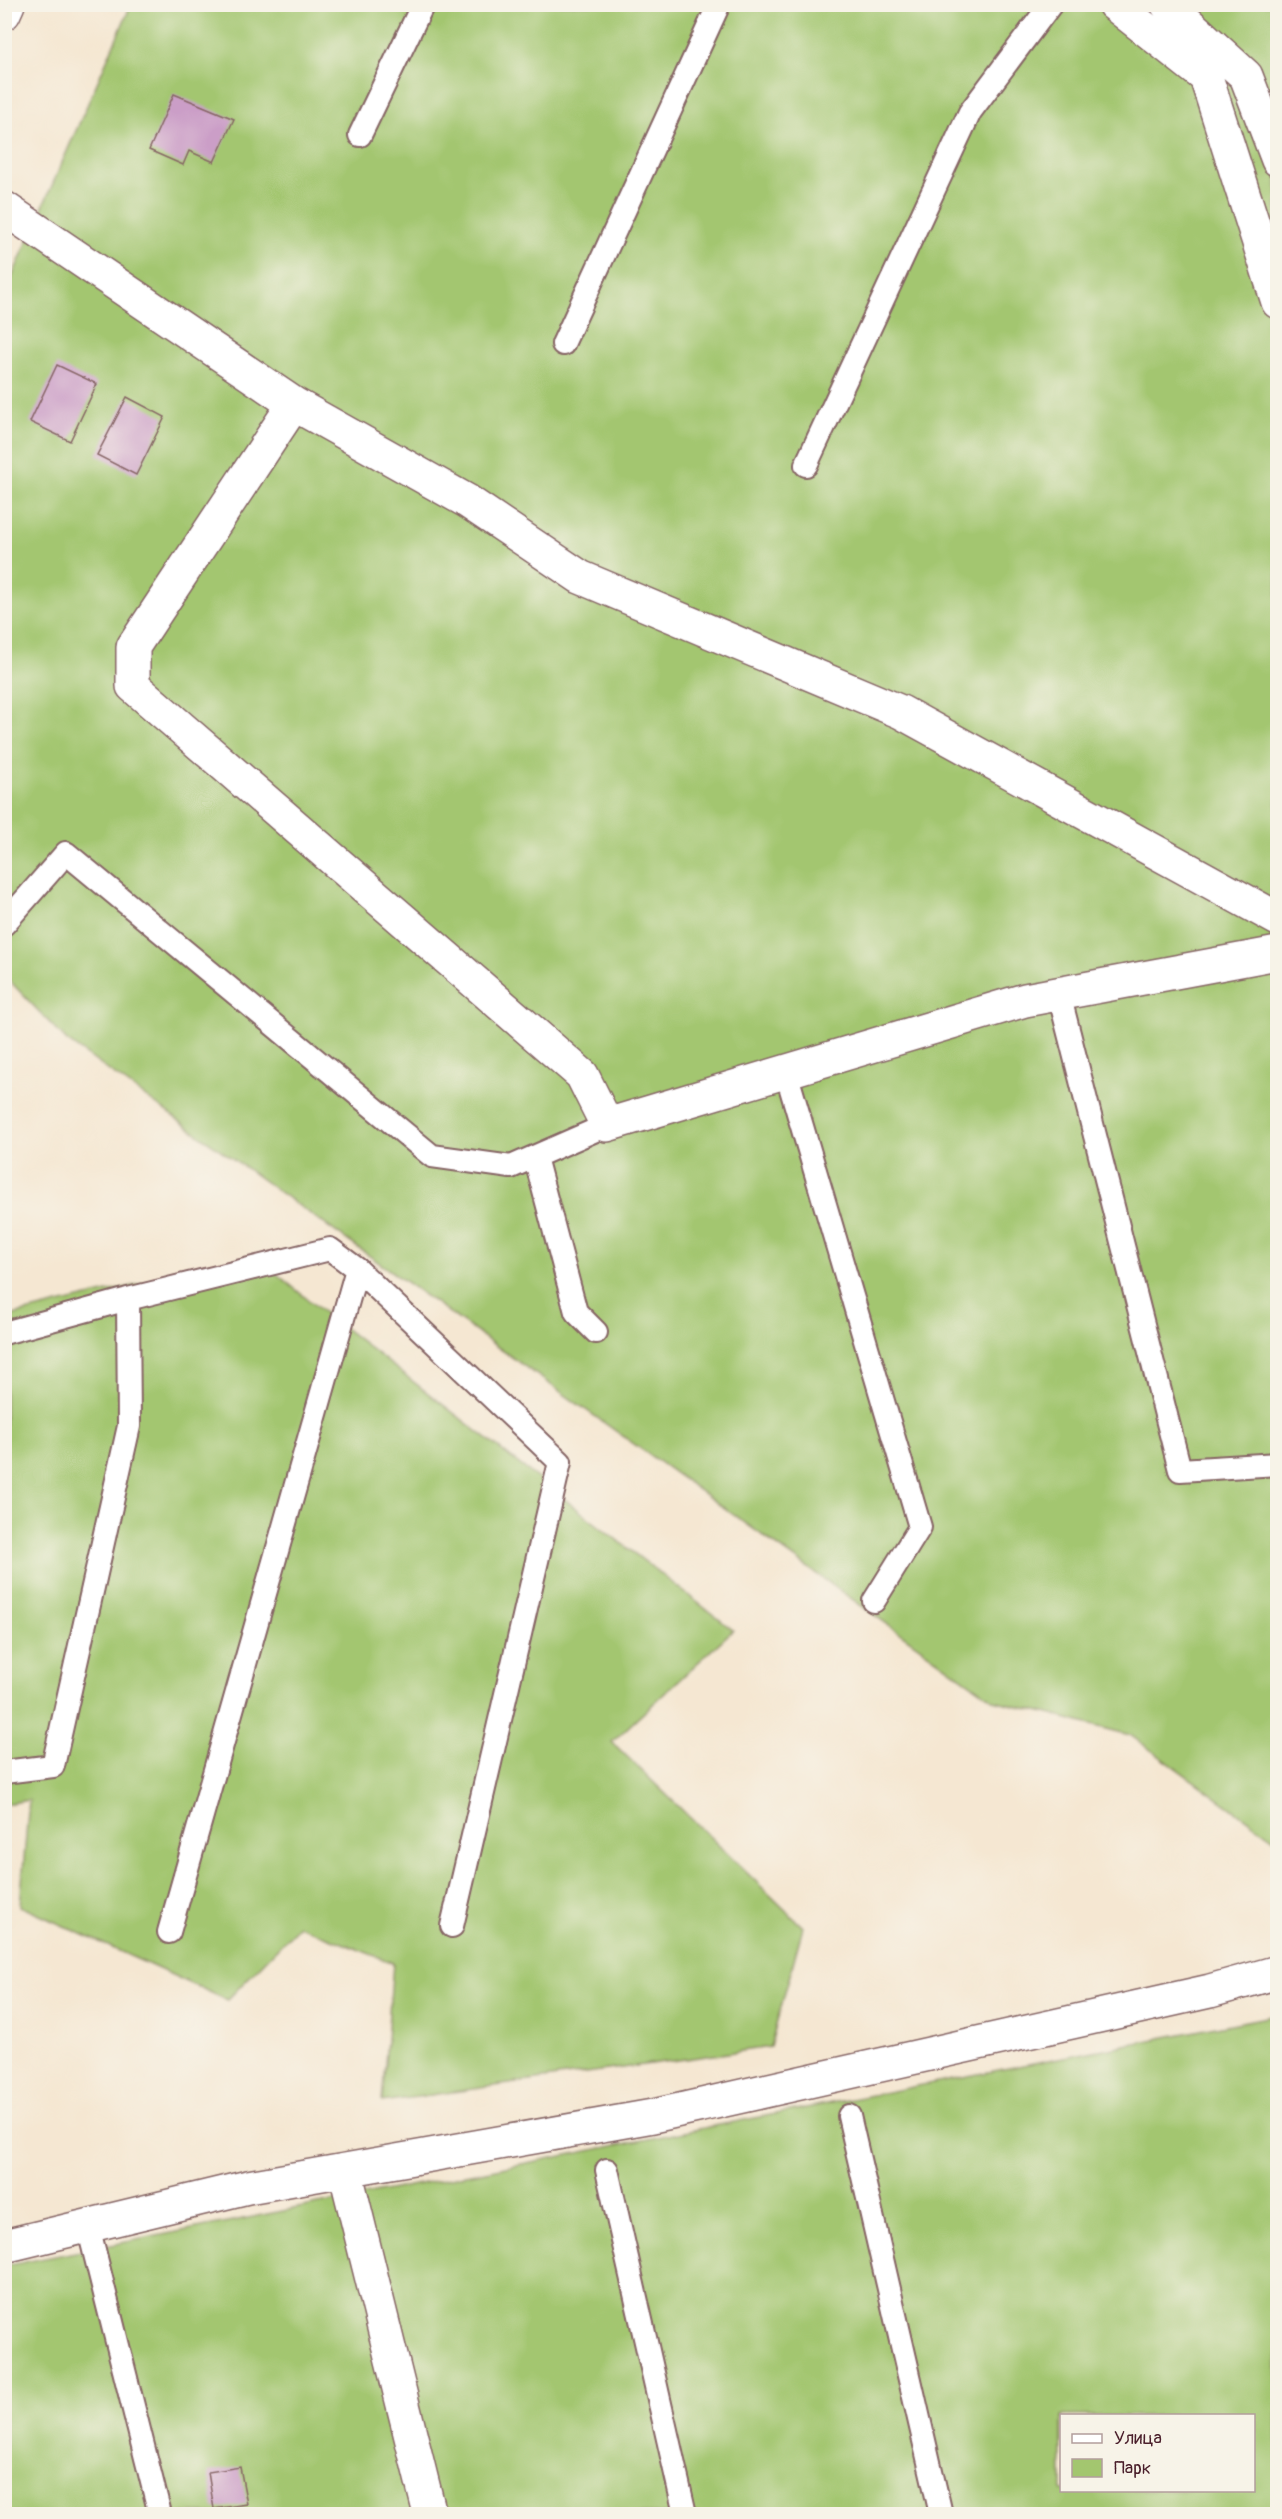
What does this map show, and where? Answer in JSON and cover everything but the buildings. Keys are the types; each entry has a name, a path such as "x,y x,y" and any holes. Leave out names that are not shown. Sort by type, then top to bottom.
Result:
{"street":[{"path":"4,13 8,4"},
{"path":"1114,4 1206,77 1278,302"},
{"path":"1167,4 1246,76 1278,160"},
{"path":"4,208 294,404 467,501 580,577 901,712 1278,919"},
{"path":"294,404 133,647 133,686 582,1075 607,1125 1025,1000 1278,953"},
{"path":"4,2247 248,2187 653,2116 1210,1991 1278,1972"},
{"path":"345,2170 430,2514"}],"lane":[{"path":"360,135 423,4"},
{"path":"563,344 718,4"},
{"path":"806,465 970,112 1051,4"},
{"path":"4,924 66,853 432,1156 511,1167 607,1125"},
{"path":"1059,994 1180,1470 1278,1464"},
{"path":"786,1072 920,1527 874,1601"},
{"path":"535,1157 576,1312 596,1332"},
{"path":"4,1333 128,1299 330,1249 357,1269 560,1462 452,1926"},
{"path":"169,1932 357,1269"},
{"path":"4,1772 53,1766 129,1426 128,1299"},
{"path":"849,2116 941,2514"},
{"path":"607,2170 685,2514"},
{"path":"88,2226 160,2514"}],"green space":[{"path":"131,5 1277,5 1277,1841 1130,1735 994,1700 67,1041 5,976 5,293"},
{"path":"255,1256 317,1307 733,1630 612,1742 803,1927 770,2047 382,2102 393,1963 299,1926 227,2000 20,1906 29,1800 5,1804 5,1317"},
{"path":"1277,2015 1277,2514 5,2514 4,2266"}]}
